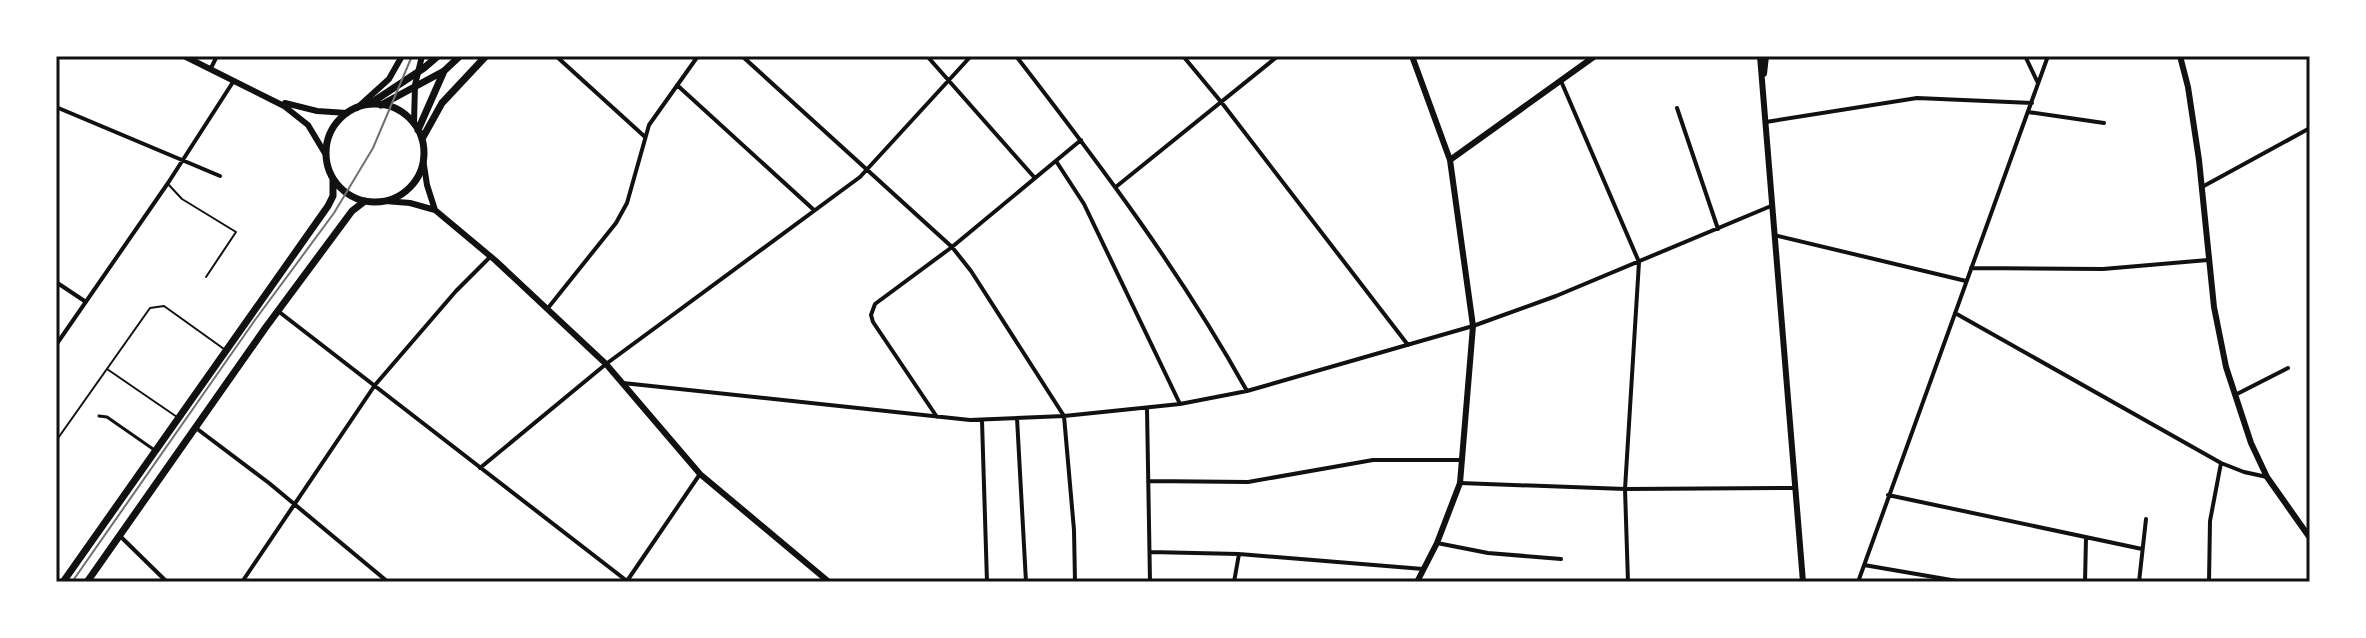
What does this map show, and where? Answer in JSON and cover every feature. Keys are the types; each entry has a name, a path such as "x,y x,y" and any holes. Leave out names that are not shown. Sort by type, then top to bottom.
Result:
{"main road":[{"path":"63,582 328,206 333,196 333,179 326,155 331,131 347,113 370,104 438,56"},
{"path":"381,105 444,71 460,56"},
{"path":"422,139 442,103 486,56"},
{"path":"416,127 444,71"},
{"path":"333,179 347,193 365,201 395,198 411,186 423,159 422,139 416,127 397,109 370,104"},
{"path":"87,582 278,311 352,211 365,201"}],"street":[{"path":"184,56 274,99 304,109 347,113"},
{"path":"211,68 217,56"},
{"path":"357,108 389,79 402,56"},
{"path":"416,127 415,85 422,56"},
{"path":"556,56 644,136"},
{"path":"548,308 616,223 627,203 644,136 698,56"},
{"path":"742,56 952,247 979,283 1064,416 1074,530 1075,582"},
{"path":"927,56 1034,177"},
{"path":"480,468 606,364 868,169 971,56"},
{"path":"1016,56 1117,186 1195,302 1247,391"},
{"path":"1183,56 1408,345"},
{"path":"1117,186 1278,56"},
{"path":"1412,56 1450,160 1473,326 1460,483 1437,543 1417,582"},
{"path":"1450,160 1595,56"},
{"path":"1760,56 1803,582"},
{"path":"1763,85 1766,56"},
{"path":"2025,56 2038,83"},
{"path":"1858,582 2048,56"},
{"path":"2180,56 2188,87 2202,187 2217,324 2235,395 2267,477 2310,538"},
{"path":"56,345 168,183 234,79"},
{"path":"1561,81 1639,262 1625,489 1628,582"},
{"path":"676,85 814,210"},
{"path":"1766,122 1917,98 2032,103"},
{"path":"274,99 308,125 326,155"},
{"path":"56,107 220,176"},
{"path":"1677,108 1718,229"},
{"path":"2028,112 2104,123"},
{"path":"2202,187 2310,128"},
{"path":"937,417 873,322 871,315 875,304 952,247 1081,140"},
{"path":"423,159 435,210"},
{"path":"1055,161 1084,204 1180,404"},
{"path":"385,201 410,203 435,210 490,257 606,364 700,474 829,582"},
{"path":"623,383 982,420 1064,416 1180,404 1247,391 1473,326 1639,262 1771,206"},
{"path":"1773,235 1966,281"},
{"path":"242,582 375,385 456,291 490,257"},
{"path":"1971,268 2103,269 2208,260"},
{"path":"56,282 86,302"},
{"path":"278,311 626,582 700,474"},
{"path":"1955,313 2221,463 2267,477"},
{"path":"2235,395 2288,368"},
{"path":"1147,409 1150,582"},
{"path":"99,416 107,417 155,450"},
{"path":"1017,418 1026,582"},
{"path":"982,420 987,582"},
{"path":"196,428 388,582"},
{"path":"1148,481 1258,481 1373,460 1463,460"},
{"path":"2209,582 2210,521 2221,463"},
{"path":"1460,483 1625,489 1795,488"},
{"path":"1888,495 2142,549"},
{"path":"2139,582 2146,519"},
{"path":"119,536 167,582"},
{"path":"2085,582 2086,538"},
{"path":"1437,543 1488,553 1561,559"},
{"path":"1150,552 1239,554 1423,569"},
{"path":"1234,582 1239,554"},
{"path":"1864,565 1963,582"},
{"path":"815,582 821,576"}],"lane":[{"path":"168,183 182,199 236,232 206,277"},
{"path":"56,441 146,311 154,306 164,306 225,349"},
{"path":"106,368 177,418"}],"tram line":[{"path":"72,582 255,320 334,213 373,148 412,56"}]}
